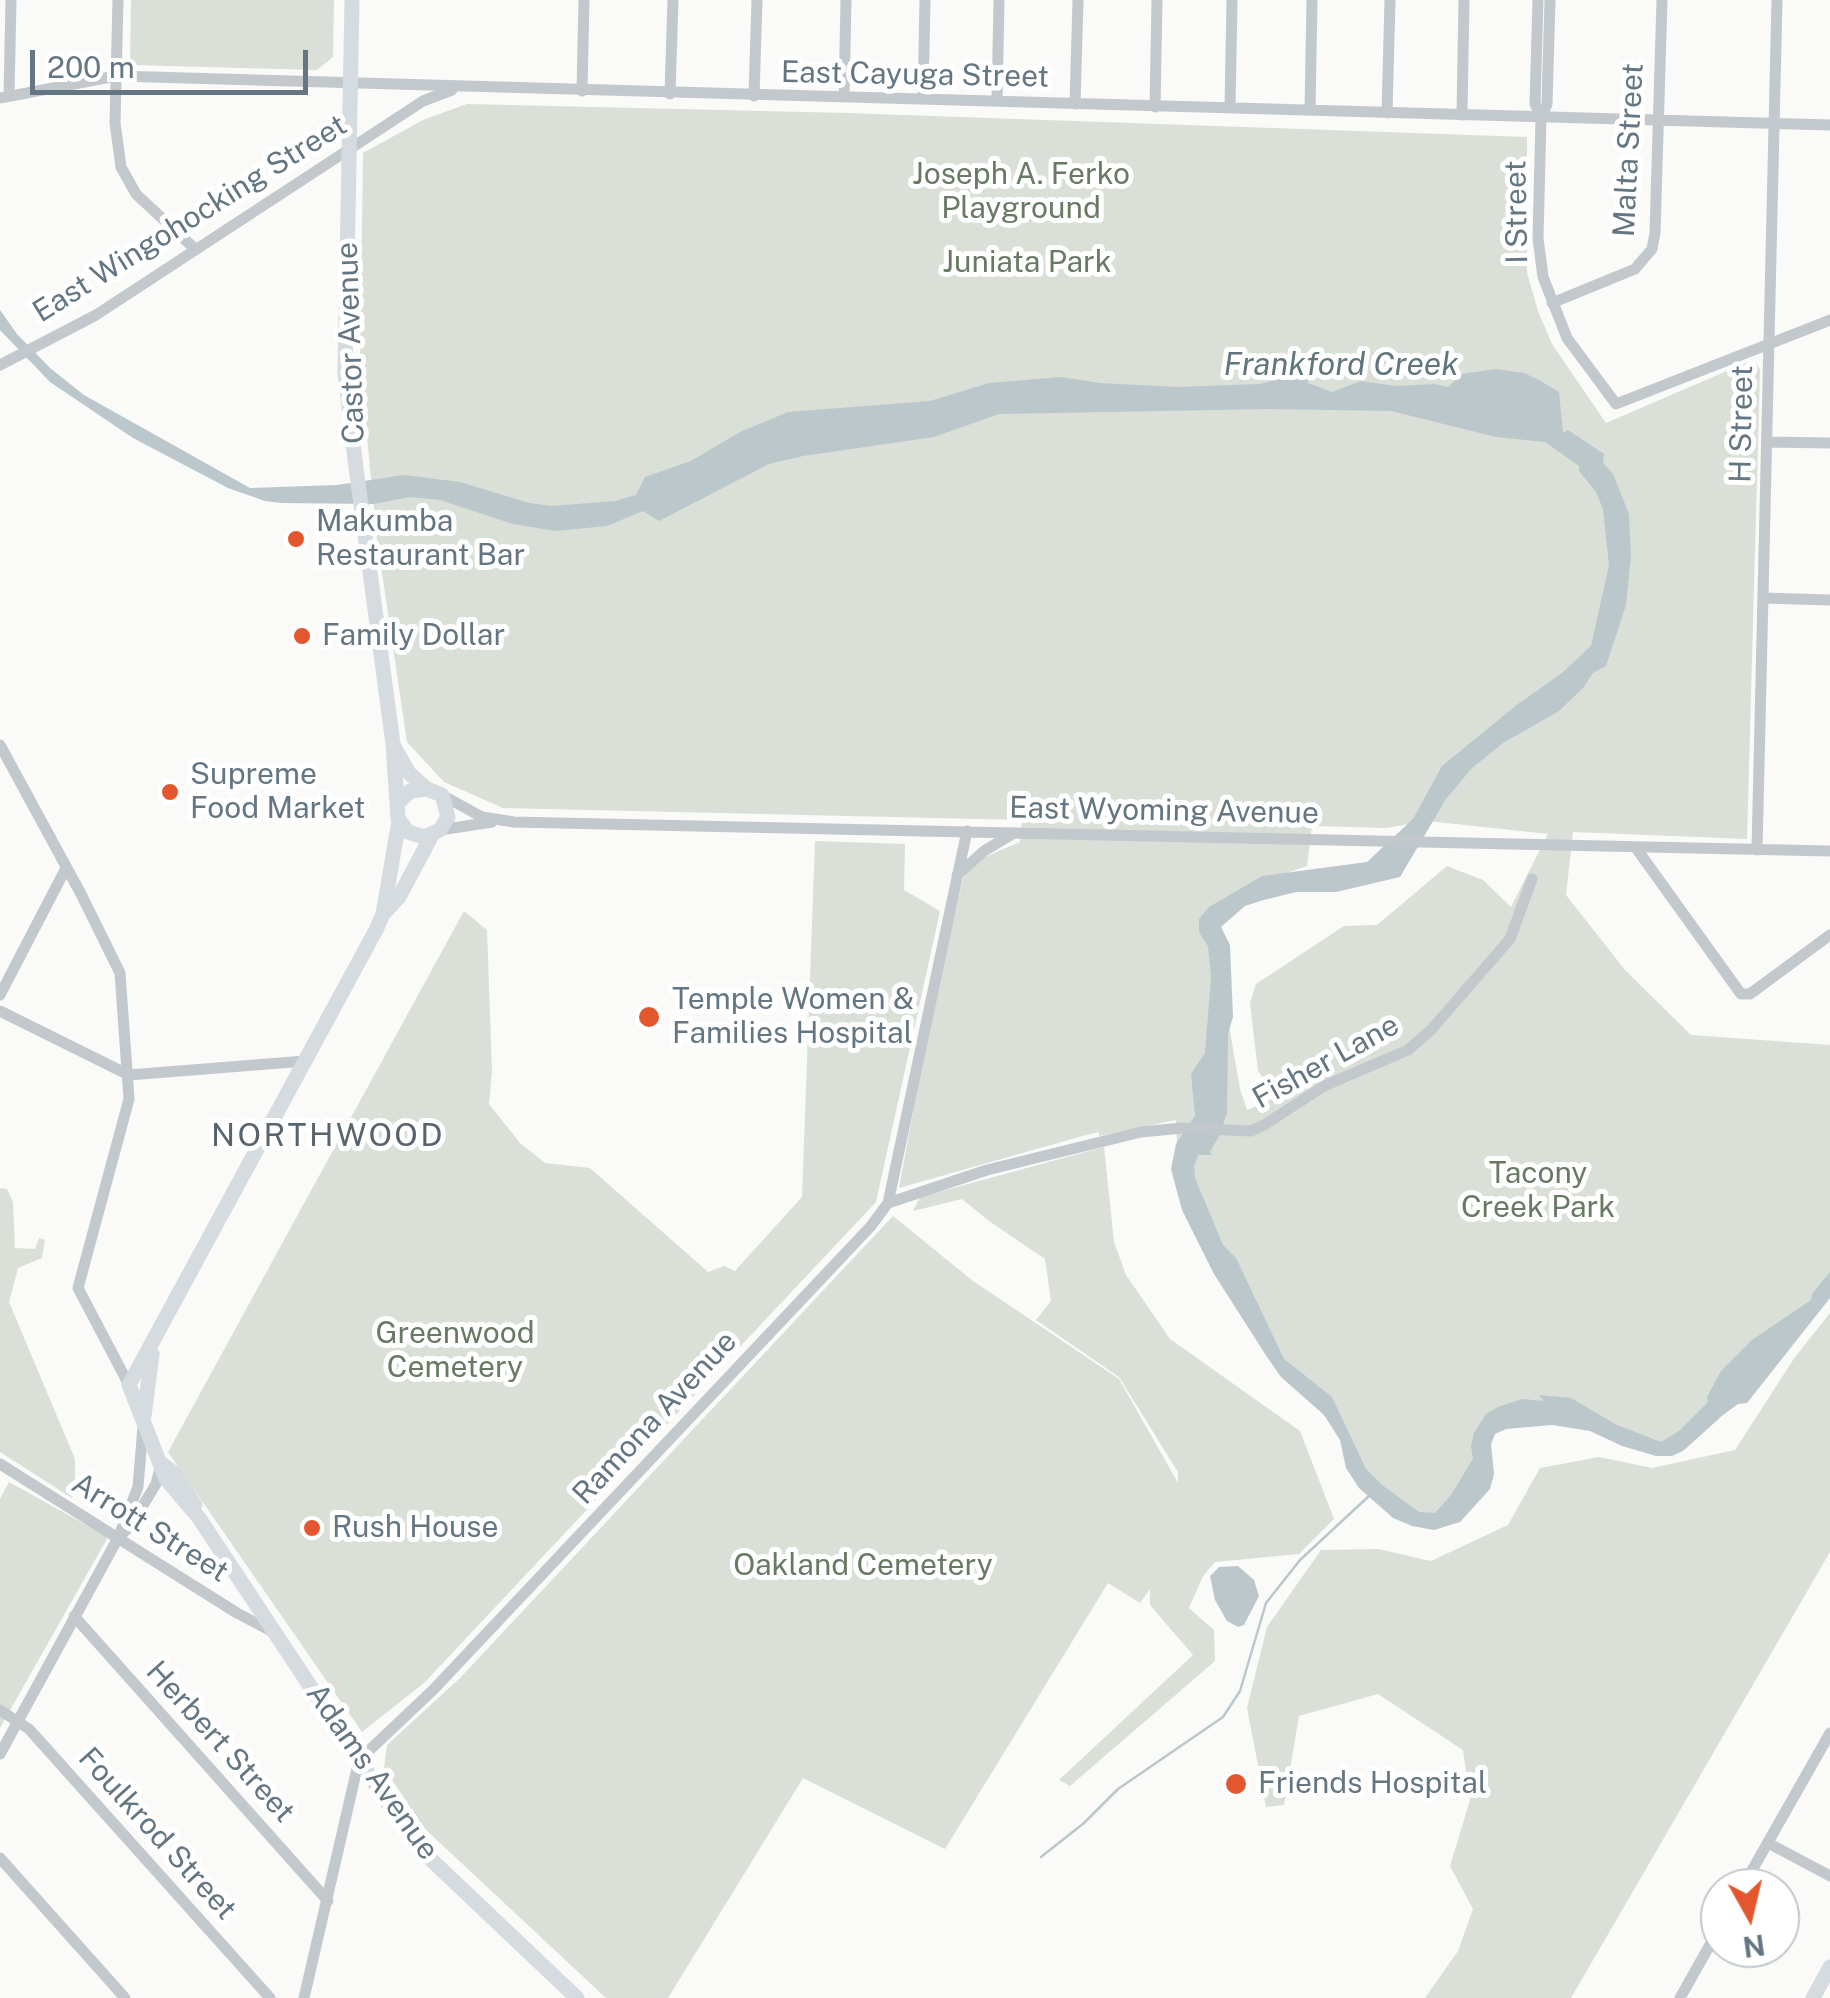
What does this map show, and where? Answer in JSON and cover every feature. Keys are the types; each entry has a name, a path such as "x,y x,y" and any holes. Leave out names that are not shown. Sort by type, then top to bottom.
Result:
{"main road":[{"name":"Castor Avenue","path":"352,0 346,372 398,804"},
{"name":"Castor Avenue","path":"392,744 409,773 435,792"},
{"path":"129,1385 383,914 399,897 448,817 448,809 435,792 410,791 398,804 399,822 383,914"},
{"path":"399,822 416,836 436,832"},
{"path":"144,1420 148,1373 158,1331"},
{"name":"Adams Avenue","path":"129,1385 162,1464 176,1474 199,1518 416,1844 577,1998"},
{"path":"1813,1998 1830,1968"},
{"path":"557,1978 564,1998"}],"street":[{"path":"4,97 11,0"},
{"path":"118,0 116,141 127,182 195,249"},
{"path":"582,91 584,0"},
{"path":"670,94 673,0"},
{"path":"754,96 757,0"},
{"path":"844,97 846,0"},
{"path":"923,99 925,0"},
{"path":"997,101 999,0"},
{"path":"1074,104 1078,0"},
{"path":"1154,106 1157,0"},
{"path":"1230,107 1232,0"},
{"path":"1310,110 1312,0"},
{"path":"1387,114 1390,0"},
{"path":"1462,115 1464,0"},
{"name":"I Street","path":"1538,0 1538,238 1543,277 1567,338 1616,404 1768,344"},
{"name":"I Street","path":"1541,118 1547,104 1550,0"},
{"name":"Malta Street","path":"1552,302 1636,268 1652,249 1662,0"},
{"name":"H Street","path":"1757,850 1777,0"},
{"name":"East Cayuga Street","path":"4,97 116,76 1830,125"},
{"name":"East Wingohocking Street","path":"5,363 96,315 423,101 458,87"},
{"path":"1768,344 1830,320"},
{"path":"1766,442 1830,443"},
{"path":"1763,598 1830,600"},
{"name":"Adams Avenue","path":"0,745 120,973 129,1099 78,1288 129,1385"},
{"name":"East Wyoming Avenue","path":"435,792 496,820"},
{"name":"East Wyoming Avenue","path":"436,832 496,820 1830,851"},
{"name":"Ramona Avenue","path":"360,1760 432,1690 888,1203 967,832"},
{"path":"958,875 984,851 1014,832"},
{"path":"1636,848 1741,994 1750,994 1830,936"},
{"path":"0,995 66,868"},
{"name":"Fisher Lane","path":"888,1203 987,1170 1141,1132 1182,1128 1251,1131 1264,1125 1324,1086 1408,1050 1430,1031 1510,939 1532,880"},
{"path":"0,1012 129,1075 305,1061"},
{"path":"0,1754 118,1538 138,1487 144,1420"},
{"path":"118,1538 156,1484 162,1464"},
{"path":"0,1480 3,1466"},
{"name":"Arrott Street","path":"3,1466 274,1632"},
{"name":"Herbert Street","path":"74,1616 328,1901"},
{"name":"Foulkrod Street","path":"0,1710 19,1720 270,1998"},
{"path":"1754,1868 1830,1733"},
{"path":"304,1998 360,1760"},
{"path":"1768,1843 1830,1876"},
{"path":"0,1858 125,1998"},
{"path":"1680,1998 1700,1963"}],"green space":[{"path":"131,0 334,0 333,57 317,70 130,65"},
{"path":"467,104 1527,137 1527,273 1552,344 1606,423 1748,362 1757,364 1760,370 1747,839 1573,832 1566,895 1625,970 1691,1035 1830,1045 1830,1295 1756,1386 1669,1452 1571,1418 1481,1428 1469,1506 1431,1523 1384,1507 1336,1422 1284,1375 1178,1167 1176,1120 1099,1136 1099,1132 1086,1135 899,1188 930,1020 964,875 978,860 1020,842 1022,820 503,808 444,782 407,742 377,539 360,366 363,153 423,120","holes":["1428,821 1548,834 1511,907 1483,880 1447,866 1377,925 1344,926 1256,984 1250,1003 1258,1071 1277,1097 1247,1110 1212,928 1272,878 1307,866 1312,826 1386,828"]},
{"name":"Greenwood Cemetery","path":"815,841 905,844 904,890 940,911 876,1202 424,1683 362,1732 168,1452 464,911 487,930 492,1071 489,1104 520,1143 545,1163 590,1168 708,1272 724,1266 735,1271 802,1197"},
{"name":"Oakland Cemetery","path":"1104,1147 1114,1242 1126,1275 1170,1339 1300,1431 1334,1519 1299,1554 1215,1562 1203,1576 1189,1608 1214,1630 1215,1661 1070,1786 1059,1780 1193,1655 1150,1605 1150,1589 1140,1603 1108,1583 945,1849 803,1778 668,1998 606,1998 424,1828 384,1768 387,1745 460,1678 893,1216 973,1281 1119,1379 1178,1483 1178,1472 1119,1377 1036,1320 1051,1301 1045,1259 962,1199 913,1211 920,1197"},
{"path":"0,1188 7,1189 13,1202 15,1248 35,1249 39,1238 45,1240 42,1258 18,1268 9,1302 75,1459 72,1498 0,1452"},
{"path":"1830,1313 1830,1552 1571,1998 1425,1998 1458,1951 1473,1909 1450,1866 1470,1800 1463,1750 1378,1694 1299,1716 1284,1805 1266,1807 1247,1708 1267,1627 1321,1550 1378,1549 1431,1561 1508,1525 1540,1468 1599,1457 1652,1468 1735,1450 1795,1357"},
{"path":"9,1482 108,1537 0,1728 0,1499"}],"shaded area":[{"path":"0,310 50,368 84,395 250,488 337,485 404,475 460,482 552,506 615,501 636,495 645,477 691,461 740,432 788,412 930,401 989,383 1061,377 1177,387 1260,384 1307,372 1308,383 1332,392 1361,381 1448,387 1462,374 1496,369 1524,373 1539,380 1559,392 1563,433 1568,430 1604,454 1603,463 1613,474 1629,514 1631,556 1626,605 1606,666 1593,673 1559,711 1503,743 1472,768 1446,799 1400,877 1336,892 1296,892 1260,901 1245,906 1221,927 1230,945 1233,1017 1228,1034 1227,1113 1210,1152 1213,1155 1198,1155 1195,1178 1223,1245 1236,1258 1284,1359 1332,1397 1366,1469 1419,1512 1435,1513 1451,1495 1473,1459 1474,1433 1486,1414 1498,1407 1522,1399 1544,1401 1539,1395 1571,1398 1617,1425 1661,1442 1679,1431 1708,1402 1721,1371 1752,1340 1811,1300 1830,1272 1830,1298 1747,1403 1738,1404 1723,1415 1683,1451 1656,1456 1590,1431 1552,1425 1506,1429 1495,1434 1491,1444 1494,1474 1490,1489 1460,1522 1434,1530 1393,1518 1359,1488 1346,1468 1340,1440 1324,1415 1281,1377 1267,1357 1214,1274 1182,1210 1171,1169 1176,1144 1195,1116 1191,1074 1205,1053 1211,977 1208,946 1199,932 1199,919 1209,907 1262,876 1367,862 1413,819 1442,766 1591,646 1609,565 1603,509 1579,466 1545,442 1496,437 1391,411 999,414 934,437 769,464 659,521 643,511 607,526 555,531 513,524 440,500 410,497 373,504 282,503 228,488 133,438 50,382 0,330"},
{"path":"1238,1566 1254,1580 1259,1596 1244,1625 1238,1627 1227,1621 1215,1600 1210,1576 1219,1567"}],"waterway":[{"path":"1041,1857 1118,1789 1223,1717 1240,1691 1266,1603 1300,1560 1369,1496"}],"place":[{"name":"Makumba Restaurant Bar","path":"296,539"},
{"name":"Family Dollar","path":"302,636"},
{"name":"Supreme Food Market","path":"170,792"},
{"name":"Temple Women & Families Hospital","path":"649,1017"},
{"name":"Rush House","path":"312,1528"},
{"name":"Friends Hospital","path":"1236,1784"}],"district":[{"name":"NORTHWOOD","path":"328,1136"}],"park label":[{"name":"Joseph A. Ferko Playground","path":"1021,192"},
{"name":"Juniata Park","path":"1027,263"},
{"name":"Tacony Creek Park","path":"1538,1191"}],"water label":[{"name":"Frankford Creek","path":"1341,365"}]}
